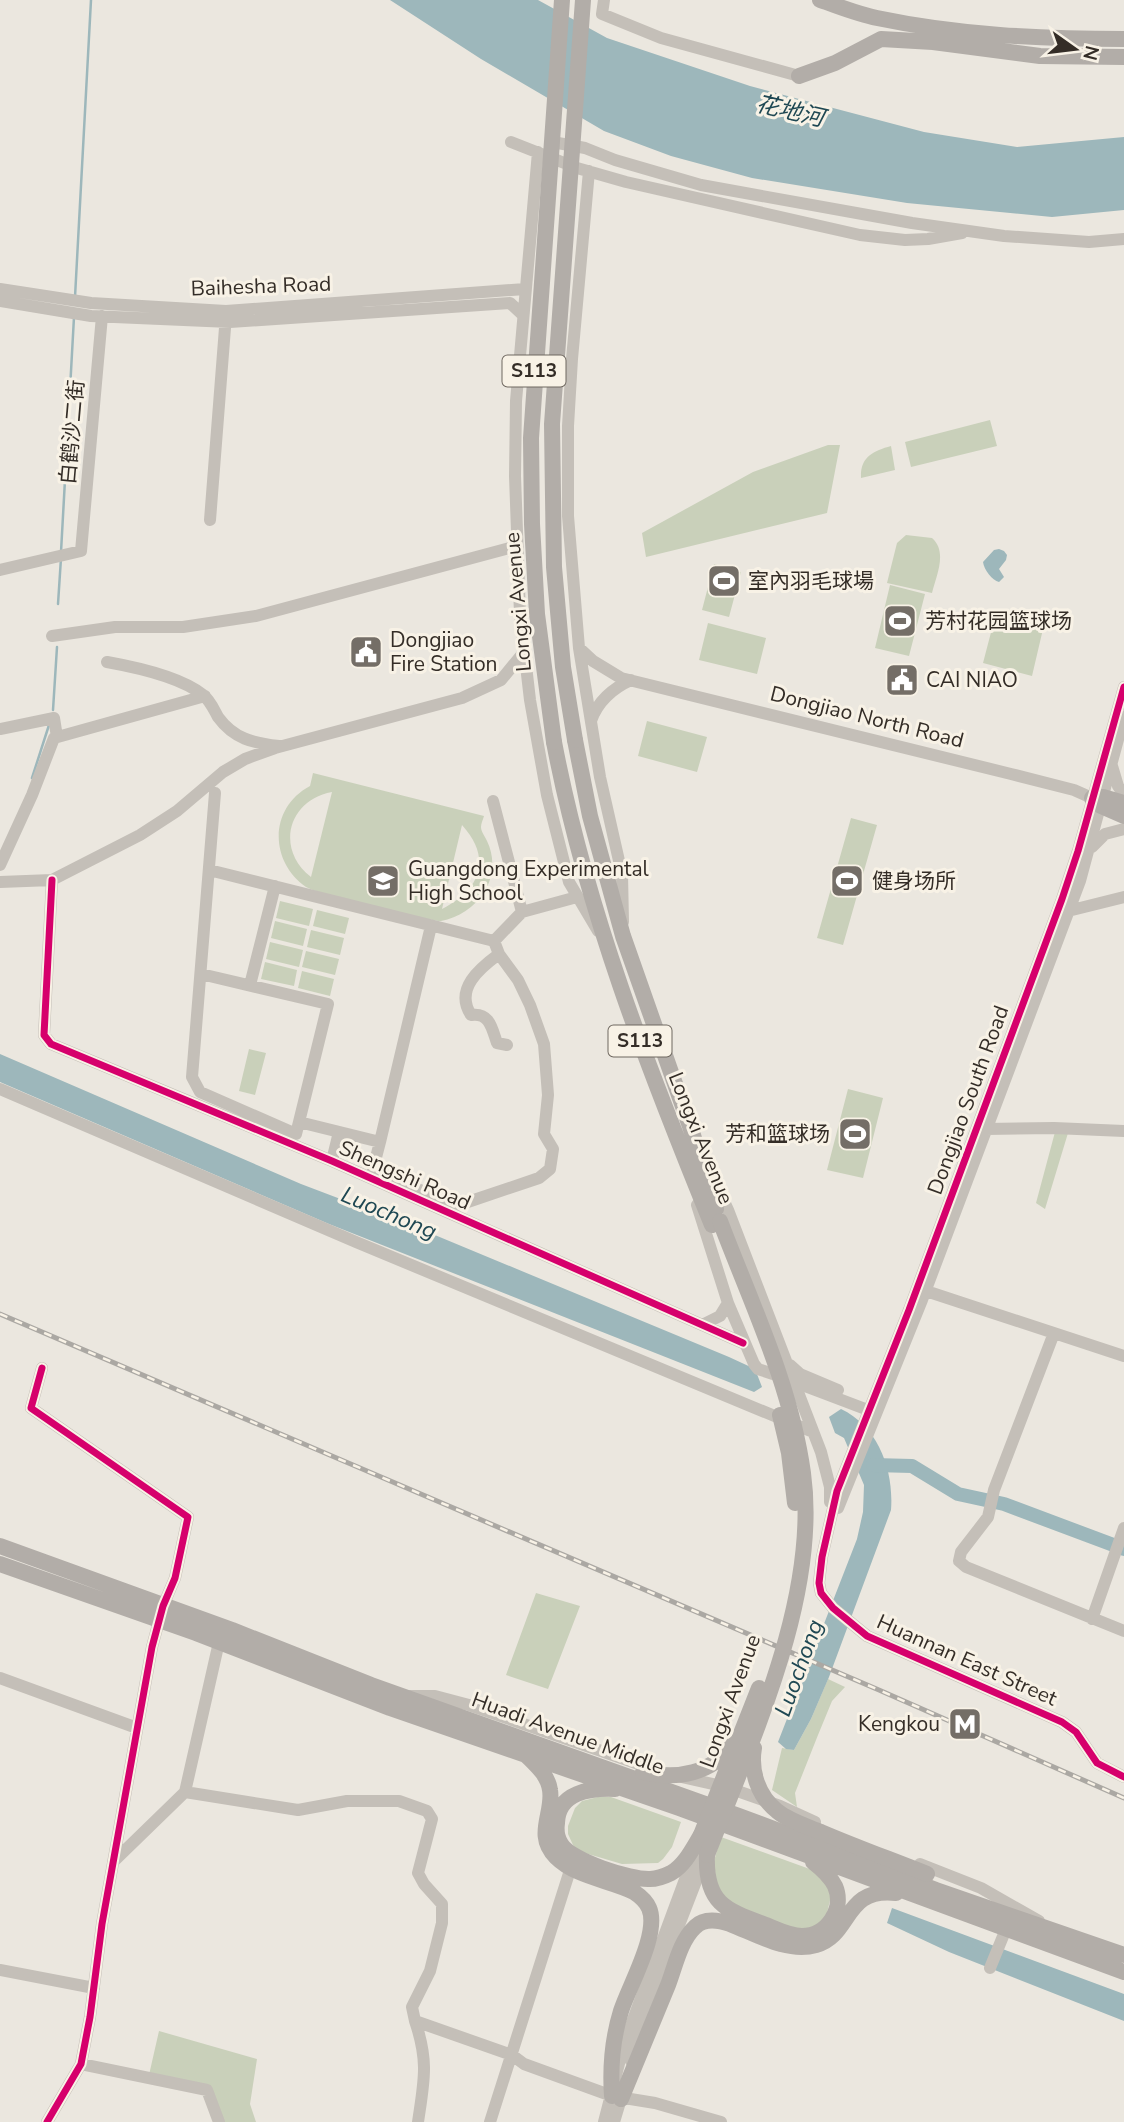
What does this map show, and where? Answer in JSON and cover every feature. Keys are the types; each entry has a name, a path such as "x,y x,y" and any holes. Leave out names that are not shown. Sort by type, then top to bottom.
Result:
{"main road":[{"name":"Longxi Avenue","path":"562,0 531,438 537,614 554,742 573,830 604,941 685,1136"},
{"name":"Longxi Avenue","path":"583,0 552,424 554,567 564,667 593,829 623,936 685,1136 716,1223 781,1382 796,1433 803,1474 806,1528 799,1586 707,1855"},
{"path":"820,0 935,35 1040,56 1124,57"},
{"path":"799,76 835,63 881,39 935,35 1124,39"},
{"name":"Dongjiao North Road","path":"1099,800 1124,803"},
{"name":"Dongjiao North Road","path":"1099,800 1124,816"},
{"name":"Huadi Avenue Middle","path":"0,1546 161,1613 219,1642 390,1708 627,1790 1124,1972"},
{"name":"Huadi Avenue Middle","path":"0,1564 161,1613 371,1685 739,1816 936,1890 1124,1955"},
{"path":"371,1685 494,1721 643,1772 669,1777 701,1770 720,1758 754,1719"},
{"name":"Longxi Avenue","path":"701,1835 754,1719"},
{"path":"754,1719 752,1764 760,1791 778,1812 1072,1936"},
{"path":"524,1753 545,1776 550,1790 545,1818 547,1841 555,1856 571,1867 625,1887 643,1898 650,1909 648,1940 621,2010 614,2040 610,2063 616,2098"},
{"path":"627,1790 586,1790 575,1794 561,1808 556,1827 561,1844 567,1852 586,1862 620,1873 651,1879 663,1877 678,1867 701,1835"},
{"path":"616,2098 680,1955 696,1926 708,1921 723,1921 780,1943 801,1947 825,1942 836,1931 842,1912 831,1879 816,1864 796,1851"},
{"path":"707,1855 706,1874 712,1895 732,1912 788,1934 802,1936 818,1933 842,1912 868,1895 887,1892 909,1895"}],"street":[{"path":"604,0 602,14 661,38 799,76"},
{"path":"510,142 589,171 671,193 860,235 905,240 970,232"},
{"path":"558,143 585,148 645,170 724,190 970,232 1089,242 1124,239"},
{"path":"538,152 515,436 517,546 524,652 537,748 569,882 604,941"},
{"path":"589,171 577,290 567,458 572,579 591,724 622,874 623,936"},
{"path":"500,291 514,281 527,266"},
{"name":"Baihesha Road","path":"0,289 53,304 95,312 321,317 489,304"},
{"path":"489,304 525,289"},
{"name":"Baihesha Road","path":"226,316 525,289 577,290"},
{"name":"Baihesha Road","path":"0,301 53,304"},
{"path":"489,304 510,303 523,315"},
{"name":"白鹤沙二街","path":"0,570 81,551 95,312"},
{"path":"209,520 226,316"},
{"path":"52,636 115,627 183,627 256,616 517,546"},
{"path":"519,587 535,578 572,579"},
{"name":"Dongjiao North Road","path":"579,648 609,671 631,680 1074,790 1099,800"},
{"path":"0,882 52,880 140,835 177,811 223,772 245,759 282,746 461,698 501,680 524,652"},
{"path":"107,662 178,681 205,696 220,720 241,739 282,746"},
{"path":"591,724 594,713 605,697 631,680"},
{"name":"Dongjiao South Road","path":"870,1415 926,1291 1090,850 1124,687"},
{"path":"0,865 54,738 205,696"},
{"name":"Dongjiao South Road","path":"831,1520 1099,800 1124,717"},
{"path":"0,729 54,718 57,737"},
{"path":"1111,764 1118,786 1124,794"},
{"path":"201,974 328,1004 296,1134 200,1092 192,1077 215,793"},
{"path":"493,801 522,912"},
{"path":"1090,850 1105,834 1124,829"},
{"path":"209,870 494,941"},
{"name":"Shengshi Road","path":"52,880 44,1035 51,1044 332,1161 702,1325 744,1345 755,1357 766,1362 787,1362"},
{"path":"250,985 275,886"},
{"path":"494,941 522,912 577,897"},
{"path":"1068,911 1124,897"},
{"path":"431,926 373,1169 459,1205 539,1178 550,1169 553,1149 544,1134 548,1095 544,1044 518,980 499,954 494,941"},
{"path":"499,954 474,976 468,985 465,998 471,1014 483,1016 489,1021 497,1043 507,1045"},
{"path":"0,1089 589,1340 813,1432"},
{"path":"299,1122 380,1142"},
{"path":"986,1129 1124,1131"},
{"path":"332,1161 339,1132"},
{"path":"685,1136 728,1303 744,1345 758,1368 870,1415"},
{"path":"685,1136 728,1210 787,1362 826,1469 830,1487 831,1520"},
{"path":"926,1291 1124,1356"},
{"path":"702,1325 720,1316 728,1303"},
{"path":"1054,1333 993,1490 988,1517 961,1552 959,1562 1124,1631"},
{"path":"787,1362 800,1374 870,1415"},
{"path":"42,1368 31,1408 188,1517 175,1578 161,1613 137,1728 102,1924 81,2064 47,2122"},
{"name":"Huannan East Street","path":"831,1520 819,1583 826,1600 856,1628 879,1643 1062,1722 1076,1732 1097,1763 1124,1777"},
{"path":"1092,1619 1124,1528"},
{"path":"113,1862 185,1792 219,1642"},
{"path":"0,1678 137,1728"},
{"path":"410,1696 435,1696 469,1705 657,1770 758,1798 981,1888 1044,1924"},
{"path":"185,1792 298,1810 347,1801 399,1801 427,1811 432,1819 418,1874 442,1904 442,1923 430,1970 412,2007 425,2058 426,2081 418,2122"},
{"name":"Longxi Avenue","path":"655,1973 701,1835"},
{"name":"Longxi Avenue","path":"616,2098 624,2044 707,1855"},
{"path":"490,2122 571,1867"},
{"path":"990,1968 1006,1929"},
{"path":"0,1970 94,1988"},
{"path":"415,2021 512,2055 524,2064 616,2098 655,2103 721,2122"},
{"path":"425,2058 437,2029"},
{"path":"81,2064 207,2090 219,2122"},
{"path":"604,2122 616,2098"},
{"path":"614,2122 616,2098"}],"green space":[{"path":"990,420 997,446 911,467 905,442"},
{"path":"828,445 840,445 827,513 646,557 642,533 753,472"},
{"path":"891,446 895,470 861,478 865,460 879,450"},
{"path":"906,535 932,538 937,544 940,557 932,593 887,583 897,543"},
{"name":"室內羽毛球場","path":"714,564 741,572 729,617 702,610"},
{"name":"芳村花园篮球场","path":"890,585 925,594 909,656 875,648"},
{"path":"995,617 1043,629 1032,676 983,663"},
{"path":"708,623 766,638 757,674 699,660"},
{"path":"647,721 707,737 697,772 638,756"},
{"path":"313,773 484,816 481,829 490,847 492,867 484,892 466,911 441,921 373,907 306,887 285,863 279,835 287,807 310,786","holes":["332,792 311,877 300,866 293,853 290,840 292,827 305,805","462,825 477,850 478,873 466,893 442,909"]},
{"name":"健身场所","path":"851,818 877,825 843,945 817,938"},
{"path":"280,901 313,909 309,926 276,918"},
{"path":"317,910 349,918 345,934 313,926"},
{"path":"275,921 307,929 303,946 271,938"},
{"path":"311,930 344,938 340,955 307,947"},
{"path":"270,942 303,950 299,967 266,959"},
{"path":"306,951 339,959 335,975 302,967"},
{"path":"265,962 297,970 294,986 261,979"},
{"path":"302,971 334,979 330,996 298,988"},
{"path":"249,1049 266,1053 255,1095 239,1091"},
{"name":"芳和篮球场","path":"848,1089 883,1098 863,1178 827,1170"},
{"path":"1055,1132 1068,1133 1045,1209 1036,1203"},
{"path":"536,1593 580,1606 548,1689 506,1675"},
{"path":"828,1679 845,1687 832,1701 818,1735 795,1793 797,1807 772,1790 782,1748 794,1750"},
{"path":"611,1797 681,1822 672,1847 663,1859 658,1863 622,1864 578,1851 568,1834 568,1826 575,1808 582,1801"},
{"path":"721,1837 818,1872 832,1892 826,1917 817,1926 795,1931 734,1907 717,1889 714,1861"},
{"path":"159,2031 257,2059 250,2104 256,2122 223,2122 209,2087 149,2075"}],"water":[{"name":"花地河","path":"390,0 538,0 607,38 750,86 924,132 1017,147 1124,137 1124,210 1052,217 907,203 752,178 671,156 604,131 481,59"},
{"path":"999,549 1007,555 999,569 1004,577 999,582 989,574 983,562 994,550"},
{"path":"0,1054 301,1184 430,1233 729,1357 755,1369 762,1387 754,1392 329,1224 0,1082"},
{"path":"841,1409 865,1427 881,1452 890,1480 891,1510 811,1719 794,1750 786,1749 778,1742 857,1539 863,1512 864,1485 844,1438 835,1433 829,1417"},
{"path":"892,1908 1124,1994 1124,2021 949,1952 887,1923"}],"waterway":[{"path":"75,297 91,0"},
{"path":"61,552 74,317"},
{"path":"58,604 61,558"},
{"path":"53,710 57,647"},
{"path":"32,778 49,725"},
{"path":"873,1465 912,1466 958,1494 1004,1504 1124,1549"}],"railway":[{"path":"0,1314 879,1690 1124,1798"}],"cycle path":[{"path":"1124,687 1062,899 909,1310 837,1491 819,1583 821,1593 833,1608 867,1636 1062,1722 1076,1732 1097,1763 1124,1777"},
{"path":"52,880 44,1035 51,1044 332,1161 743,1343"},
{"path":"42,1368 31,1408 188,1517 175,1578 163,1606 152,1647 102,1924 81,2064 47,2122"}],"place":[{"name":"室內羽毛球場","path":"724,581"},
{"name":"芳村花园篮球场","path":"900,621"},
{"name":"Dongjiao Fire Station","path":"366,652"},
{"name":"CAI NIAO","path":"902,680"},
{"name":"Guangdong Experimental High School","path":"383,881"},
{"name":"健身场所","path":"847,881"},
{"name":"芳和篮球场","path":"855,1134"},
{"name":"Kengkou","path":"965,1724"}],"water label":[{"name":"Luochong","path":"389,1213"},
{"name":"Luochong","path":"799,1668"}]}
